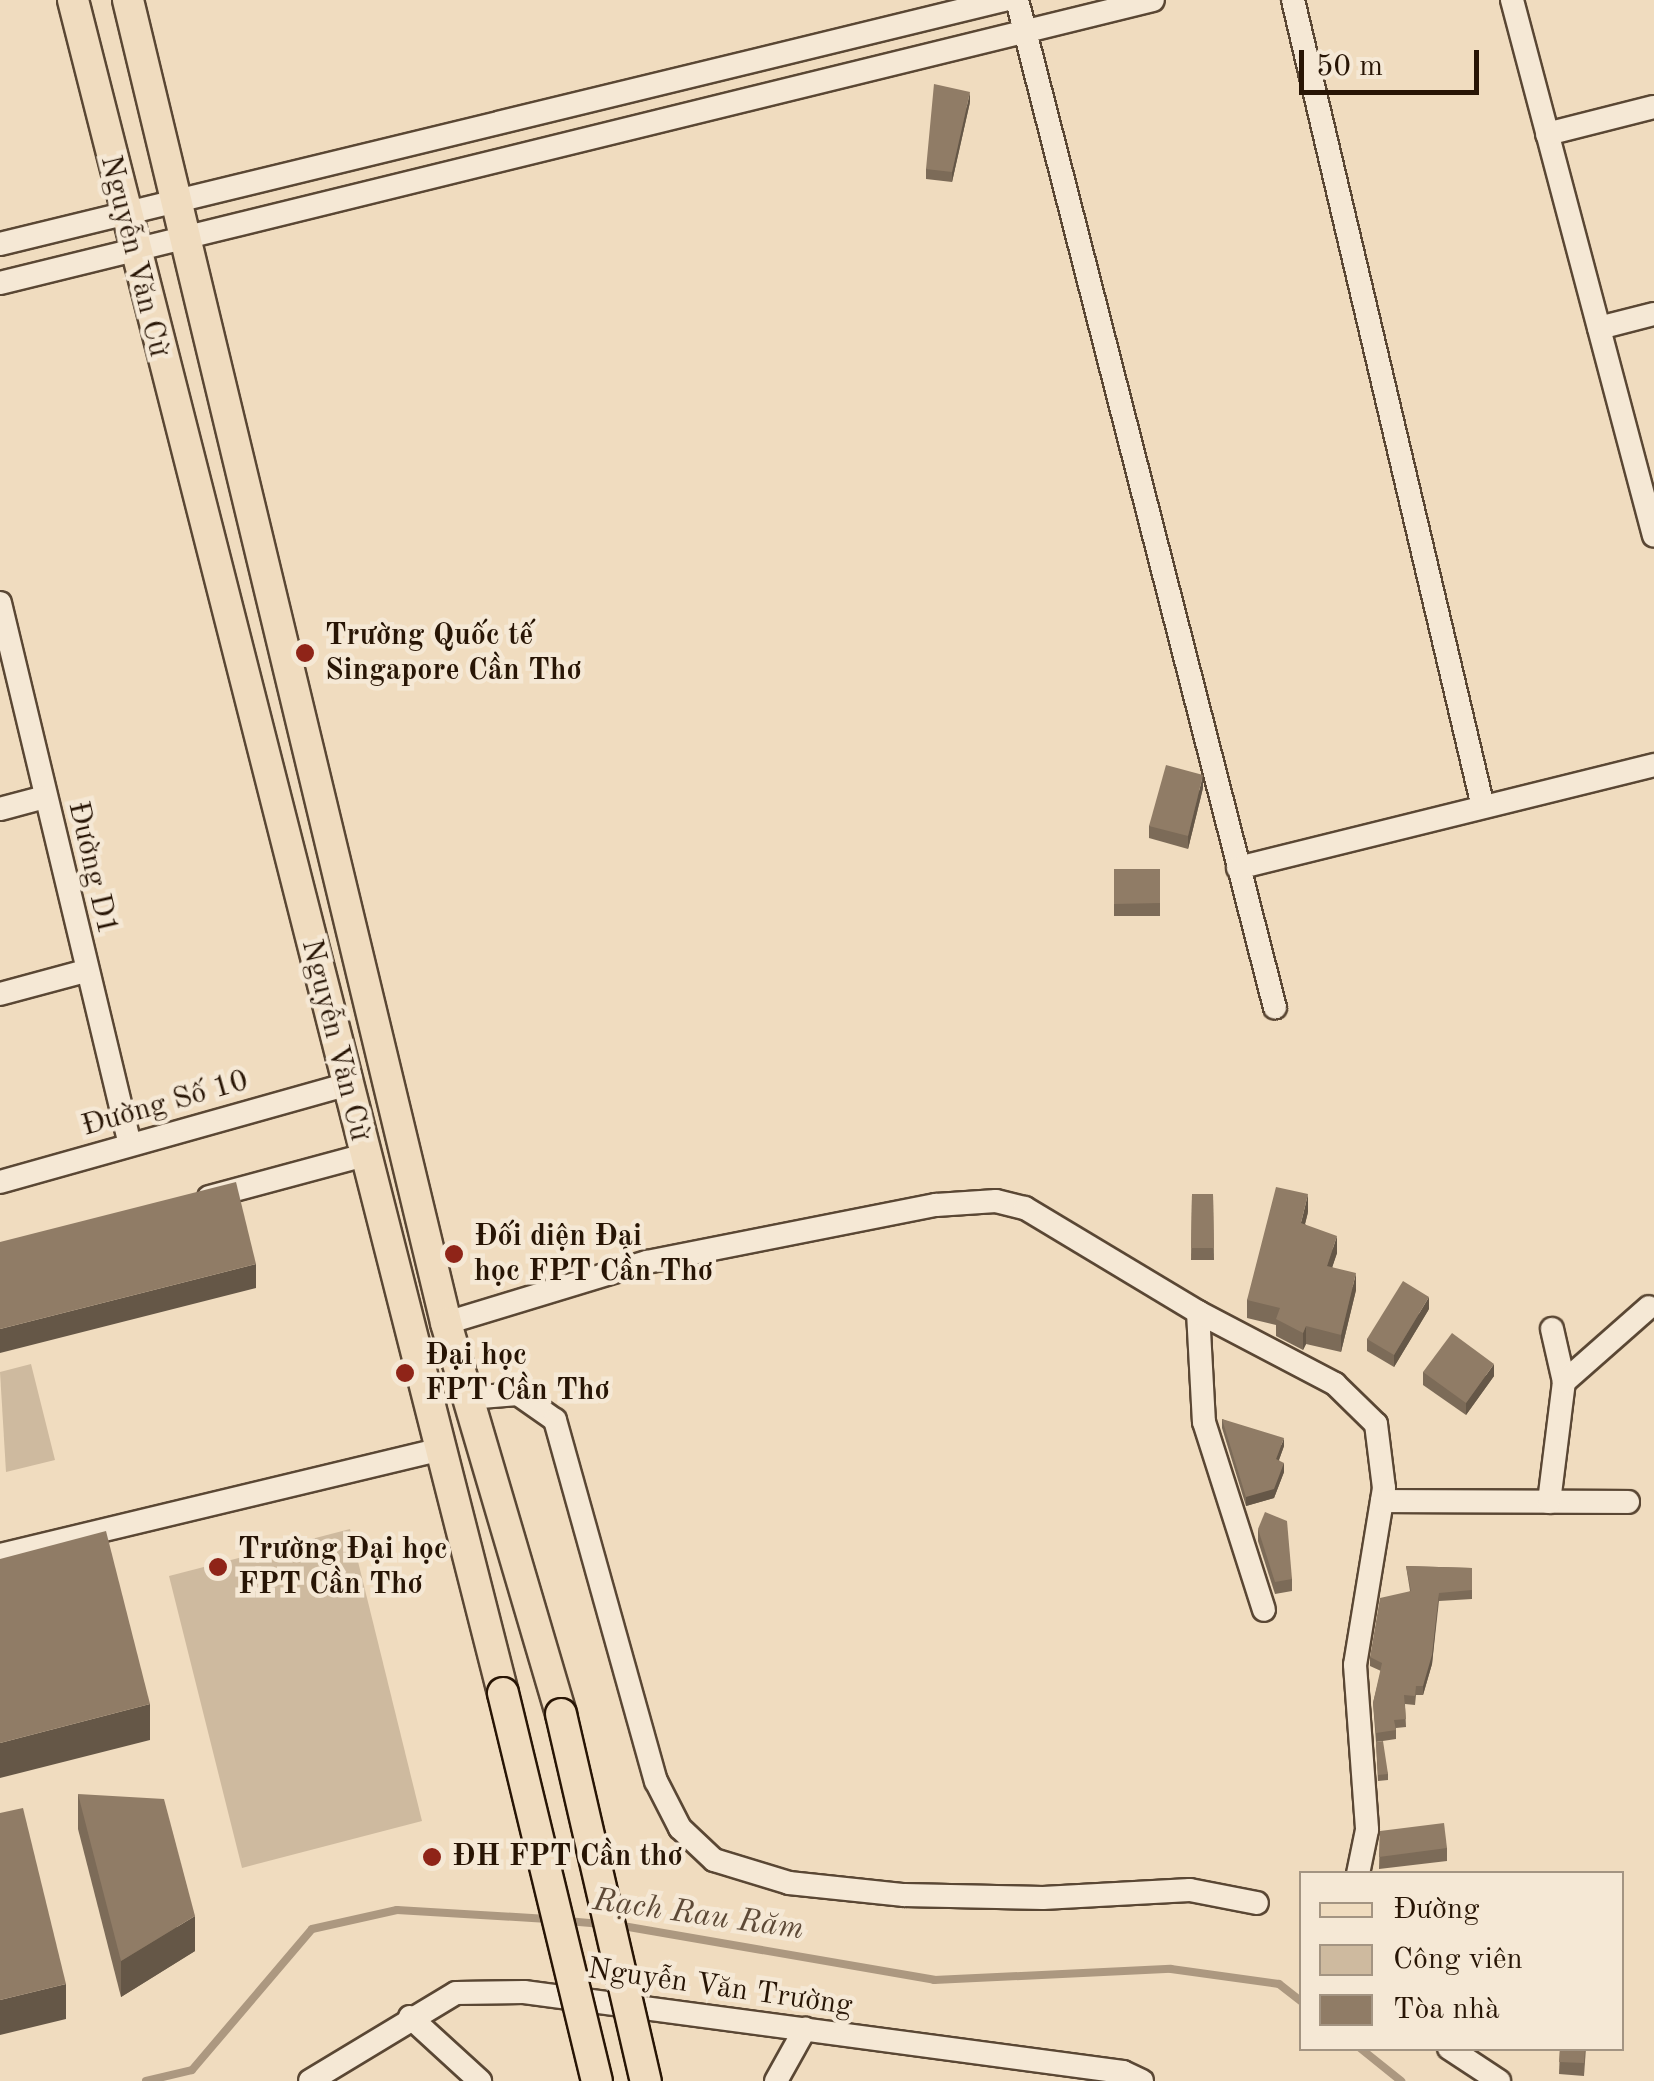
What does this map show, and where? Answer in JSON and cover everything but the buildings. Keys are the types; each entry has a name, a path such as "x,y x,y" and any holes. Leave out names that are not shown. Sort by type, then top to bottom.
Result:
{"main road":[{"name":"Nguyễn Văn Cừ","path":"73,0 123,216 503,1693 597,2081"},
{"name":"Nguyễn Văn Cừ","path":"128,0 446,1324 561,1714 646,2081"},
{"path":"346,1085 386,1074"}],"street":[{"path":"0,244 1004,0"},
{"path":"1017,0 1275,1008"},
{"path":"0,283 1152,0"},
{"path":"1293,0 1483,807"},
{"path":"1512,0 1654,533"},
{"path":"1547,134 1654,108"},
{"path":"1599,328 1654,314"},
{"name":"Đường D1","path":"0,603 85,971 130,1145"},
{"path":"1238,868 1654,765"},
{"path":"0,809 44,797"},
{"path":"0,994 85,971"},
{"name":"Đường Số 10","path":"0,1182 346,1085"},
{"path":"192,1202 365,1155"},
{"path":"446,1324 648,1262 974,1200 1026,1208 1198,1312 1355,1397 1376,1424 1382,1501 1355,1665 1367,1830 1359,1871"},
{"path":"1564,1382 1649,1307"},
{"path":"1198,1312 1204,1422 1264,1610"},
{"path":"1549,1502 1564,1382 1552,1329"},
{"path":"468,1398 518,1394 555,1420 656,1781 680,1828 714,1860 789,1883 904,1896 1043,1898 1190,1890 1257,1903"},
{"path":"0,1556 440,1449"},
{"path":"1382,1501 1628,1502"},
{"name":"Nguyễn Văn Trường","path":"310,2081 410,2017 456,1994 524,1992 1123,2072 1142,2081"},
{"path":"410,2017 480,2081"},
{"path":"776,2081 805,2029"},
{"path":"1454,2051 1500,2081"}],"green space":[{"path":"31,1364 55,1460 6,1472 0,1372"},
{"path":"350,1529 422,1821 242,1868 169,1576"}],"waterway":[{"name":"Rạch Rau Răm","path":"146,2081 192,2070 312,1929 397,1910 548,1919"},
{"name":"Rạch Rau Răm","path":"567,1921 603,1924"},
{"name":"Rạch Rau Răm","path":"617,1925 934,1980 1171,1969 1279,1984 1299,2000"},
{"name":"Rạch Rau Răm","path":"1364,2051 1401,2081"}],"place":[{"name":"Trường Quốc tế Singapore Cần Thơ","path":"305,653"},
{"name":"Đối diện Đại học FPT Cần Thơ","path":"454,1254"},
{"name":"Đại học FPT Cần Thơ","path":"405,1373"},
{"name":"Trường Đại học FPT Cần Thơ","path":"218,1567"},
{"name":"ĐH FPT Cần thơ","path":"432,1857"}]}
